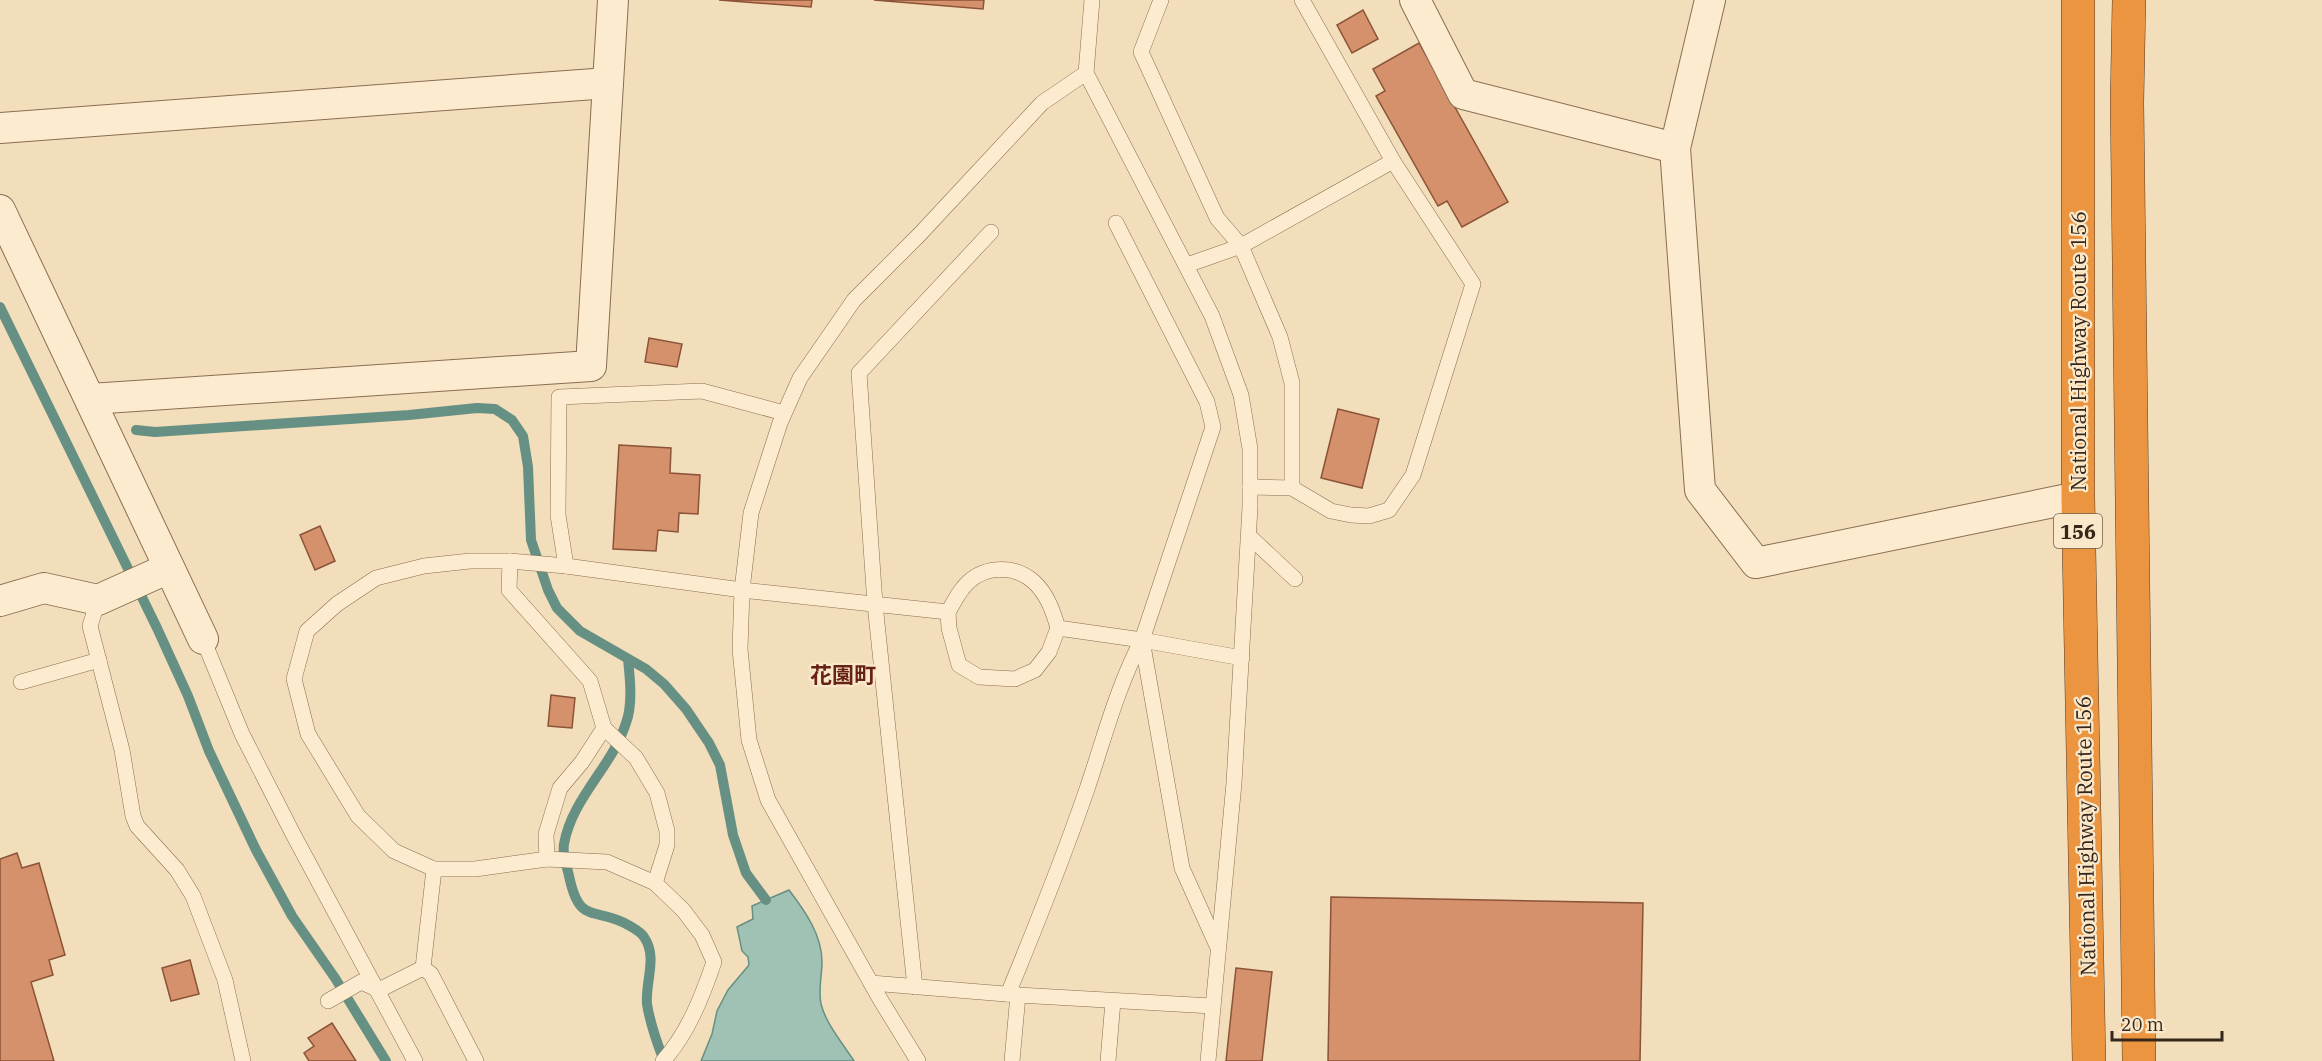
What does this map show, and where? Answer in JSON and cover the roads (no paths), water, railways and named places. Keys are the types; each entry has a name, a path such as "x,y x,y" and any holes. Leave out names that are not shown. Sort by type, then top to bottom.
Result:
{"highway":[{"name":"National Highway Route 156","path":"2078,0 2078,497 2089,1061"},
{"name":"156","path":"2128,0 2127,113 2139,1061"}],"street":[{"path":"90,399 591,366 613,0"},
{"path":"1416,0 1463,94 1675,148"},
{"path":"1710,0 1675,148 1700,490 1756,563 2078,497"},
{"path":"0,128 608,83"},
{"path":"0,210 202,639"},
{"path":"0,601 44,588 98,600 169,568"}],"lane":[{"path":"1092,0 1086,73 1212,316 1241,395 1250,449 1249,536 1232,805 1208,1061"},
{"path":"1161,0 1141,52 1217,218 1241,246 1280,337 1292,383 1292,488"},
{"path":"1250,488 1292,488 1331,511 1351,516 1369,516 1389,510 1413,475 1473,284 1393,161 1302,0"},
{"path":"918,1061 871,983 768,800 749,740 740,649 742,590 751,513 784,413 800,378 854,300 920,234 1042,103 1086,73"},
{"path":"1187,265 1241,246 1393,161"},
{"path":"1012,1061 1013,994 1057,875 1120,688 1142,640 1213,427 1207,402 1116,223"},
{"path":"915,987 875,604 859,373 991,232"},
{"path":"566,566 558,515 559,397 702,392 784,413"},
{"path":"1249,536 1295,579"},
{"path":"663,1061 702,999 714,962 702,935 683,910 655,883 607,862 547,859 475,869 434,869 394,851 358,816 308,734 294,679 307,631 337,604 376,578 424,566 470,561 510,561 566,566 742,590 948,612"},
{"path":"510,561 509,590 590,681 603,728 636,758 657,793 668,831 667,845 655,883"},
{"path":"994,569 1012,569 1034,582 1051,604 1058,628 1049,652 1035,670 1015,679 979,677 959,665 949,628 948,612 963,587 979,574 994,569"},
{"path":"98,600 90,626 122,750 133,816 137,826 177,870 193,896 225,980 243,1061"},
{"path":"1058,628 1242,658"},
{"path":"202,639 242,734 415,1061"},
{"path":"1142,640 1182,868 1218,948"},
{"path":"21,682 99,660"},
{"path":"547,859 546,834 560,788 582,762 603,728"},
{"path":"423,968 434,869"},
{"path":"379,990 423,968"},
{"path":"423,968 431,974 476,1061"},
{"path":"328,1000 361,982 379,990"},
{"path":"871,983 1212,1006"},
{"path":"1108,1061 1113,1000"}],"waterway":[{"path":"0,307 157,628 188,696 209,751 256,850 292,916 335,978 386,1061"},
{"path":"136,430 155,432 409,415 477,408 495,409 512,420 523,436 528,467 531,540 548,590 557,608 580,631 646,669 664,684 686,709 709,743 720,765 733,835 746,873 766,900"},
{"path":"628,659 630,700 626,723 612,754 575,812 568,827 564,852 573,892 578,903 591,913 618,920 634,928 643,935 648,945 651,961 647,1004 664,1061"}],"district":[{"name":"花園町","path":"843,674"}]}
